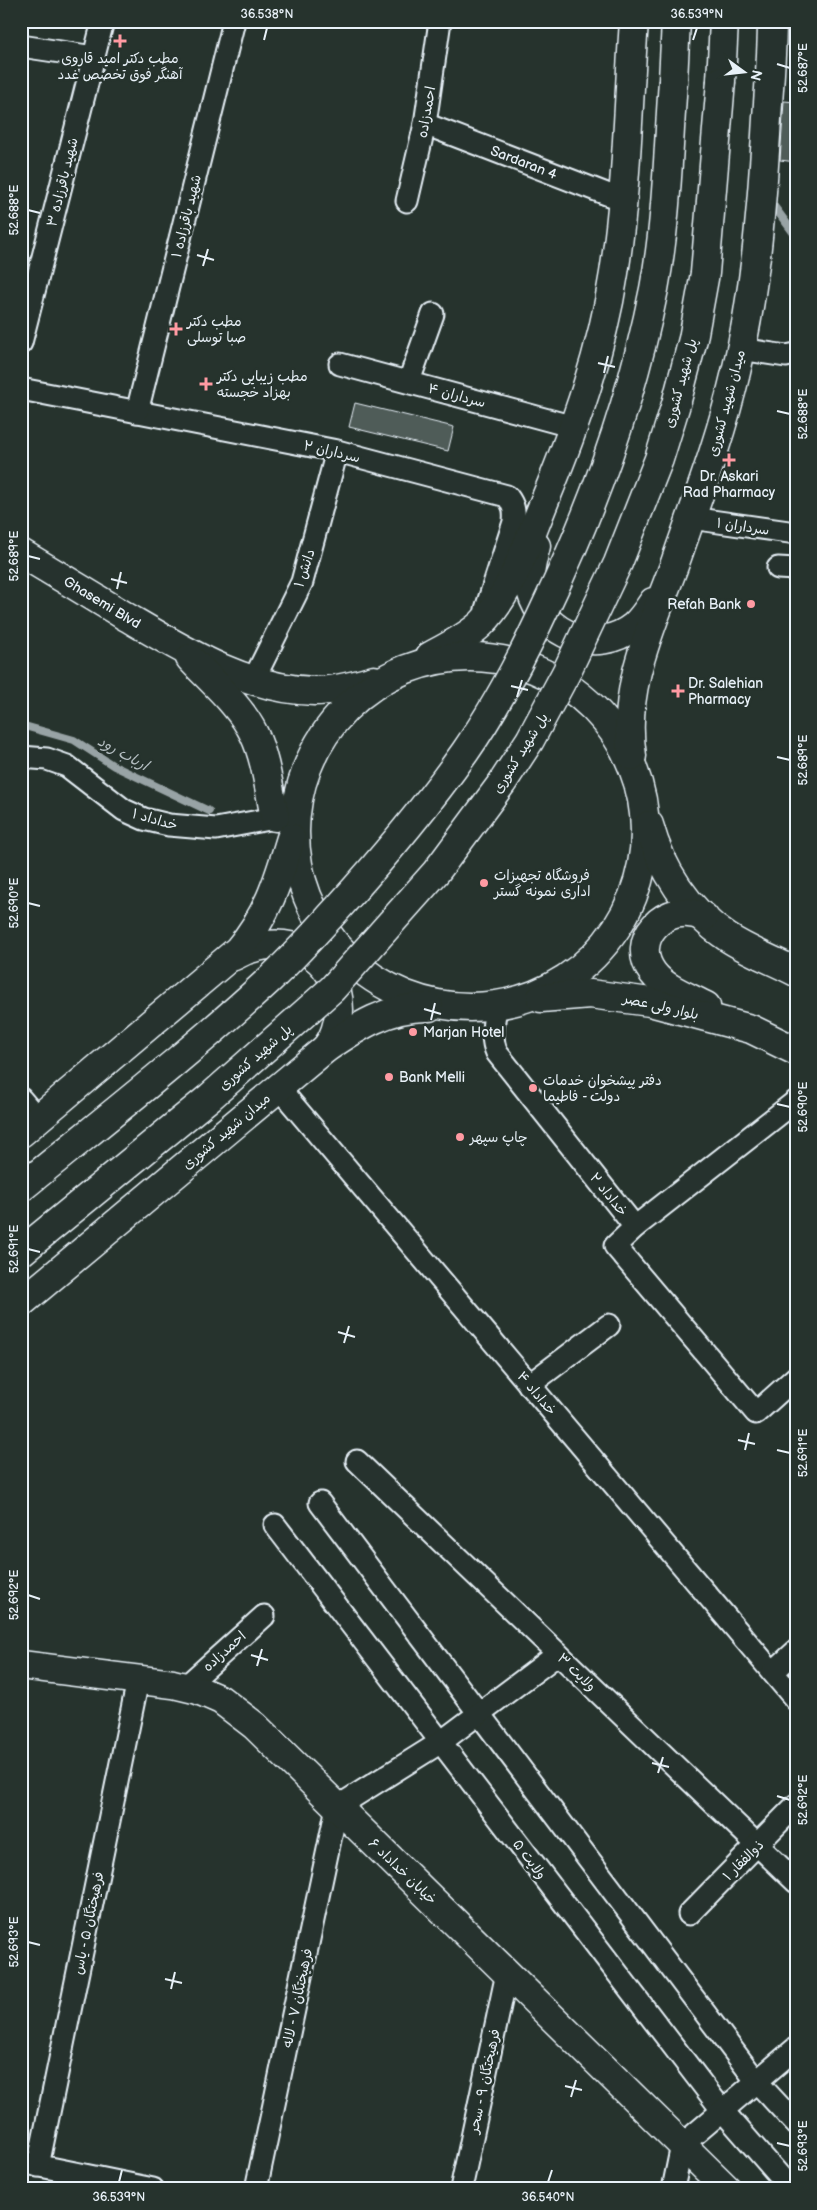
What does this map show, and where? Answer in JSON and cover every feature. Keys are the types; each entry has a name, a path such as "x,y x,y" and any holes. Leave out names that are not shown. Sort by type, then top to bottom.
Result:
{"main road":[{"name":"میدان شهید کشوری","path":"27,1117 238,950 262,919 275,889 288,819 306,771 326,732 349,704 363,693 458,640 481,624 507,587 574,427 591,374 606,314 614,274 622,200 634,21"},
{"path":"21,1188 210,1031 294,956 370,874 465,752 486,719 529,642 564,569 595,496 624,412 640,354 659,256 663,224 676,21"},
{"name":"پل شهید کشوری","path":"21,1252 210,1097 332,989 436,872 502,783 530,740 566,673 618,562 659,459 676,404 693,338 705,273 721,81 724,21"},
{"name":"میدان شهید کشوری","path":"21,1303 278,1087 325,1049 361,1026 397,1009 416,1006 454,1007 508,1003 550,988 578,970 602,947 622,920 635,889 643,857 645,824 629,725 635,676 691,518 724,414 742,348 756,267 760,229 772,21"},
{"path":"550,488 530,572 531,589 535,603 543,616 566,635 580,640 594,641 609,639 623,634 635,626 645,615 678,554"},
{"name":"Ghasemi Blvd","path":"21,552 184,651"},
{"path":"184,651 254,679 279,686 322,690 349,688 401,671"},
{"path":"184,651 239,712 254,734 263,761 288,819"},
{"name":"میدان شهید کشوری","path":"401,671 444,658 479,656 514,662 548,674 577,693 602,717 622,744 638,783"},
{"path":"638,783 654,843 663,863 680,890 704,917 727,937 796,972"},
{"name":"میدان شهید کشوری","path":"288,819 302,885 316,918 337,947 362,971 390,989 422,1001 454,1007"},
{"path":"704,917 694,912 681,911 662,918 646,943 648,963 652,972 661,981 751,1029"},
{"path":"223,962 255,946 271,943 287,944 303,950 316,958 327,970 335,985 339,1001 339,1016 335,1032 325,1049"},
{"name":"بلوار ولی عصر","path":"508,1003 568,994 602,994 650,1002 751,1029 796,1051"},
{"name":"خیابان خداداد ۶","path":"21,1666 185,1687 221,1700 246,1718 727,2189"}],"street":[{"name":"شهید باقرزاده ۳","path":"21,343 103,21"},
{"name":"شهید باقرزاده ۱","path":"137,412 234,21"},
{"name":"احمدزاده","path":"407,201 425,124 440,21"},
{"path":"21,46 94,56"},
{"name":"Sardaran 4","path":"425,124 622,200"},
{"path":"409,381 432,314"},
{"path":"742,348 786,356 796,354"},
{"name":"سرداران ۴","path":"340,364 409,381 574,427"},
{"name":"سرداران ۲","path":"21,389 338,451 508,496 515,512 514,522 481,624"},
{"name":"دانش ۱","path":"254,679 302,582 338,451"},
{"name":"سرداران ۱","path":"691,518 796,533"},
{"name":"خداداد ۱","path":"21,757 47,759 67,766 124,810 144,819 168,825 216,829 288,819"},
{"name":"خداداد ۲","path":"508,1003 492,1036 493,1045 497,1053 635,1227 615,1246 756,1413 796,1377"},
{"name":"خداداد ۴","path":"278,1087 796,1700"},
{"path":"635,1227 796,1101"},
{"path":"529,1385 608,1325"},
{"name":"ولایت ۳","path":"358,1461 796,1882"},
{"path":"320,1503 757,2082 796,2124"},
{"name":"ولایت ۵","path":"275,1525 722,2110 791,2189"},
{"name":"احمدزاده","path":"185,1687 264,1616"},
{"path":"773,1672 796,1651"},
{"path":"337,1807 441,1742 558,1654"},
{"name":"فرهیختگان ۵ - یاس","path":"30,2164 138,1680"},
{"name":"ذوالفقار ۱","path":"689,1914 796,1805"},
{"name":"فرهیختگان ۷ - لاله","path":"256,2189 337,1807"},
{"name":"فرهیختگان ۹ - سحر","path":"461,2189 507,1973"},
{"path":"673,2189 682,2145 796,2048"},
{"path":"30,2164 127,2186 152,2189"}],"building":[{"path":"784,101 796,102 796,162 780,160"},
{"path":"355,403 454,427 448,451 349,427"}],"waterway":[{"path":"770,201 796,236"},
{"name":"ارباب رود","path":"21,725 74,740 114,766 209,811"}],"place":[{"name":"مطب دکتر اميد قاروی آهنگر فوق تخصص غدد","path":"120,41"},
{"name":"مطب دکتر صبا توسلی","path":"176,329"},
{"name":"مطب زیبایی دکتر بهزاد خجسته","path":"206,384"},
{"name":"Dr. Askari Rad Pharmacy","path":"729,460"},
{"name":"Refah Bank","path":"751,604"},
{"name":"Dr. Salehian Pharmacy","path":"678,691"},
{"name":"فروشگاه تجهیزات اداری نمونه گستر","path":"484,883"},
{"name":"Marjan Hotel","path":"413,1032"},
{"name":"Bank Melli","path":"389,1077"},
{"name":"دفتر پیشخوان خدمات دولت - فاطیما","path":"533,1088"},
{"name":"چاپ سپهر","path":"460,1137"}]}
